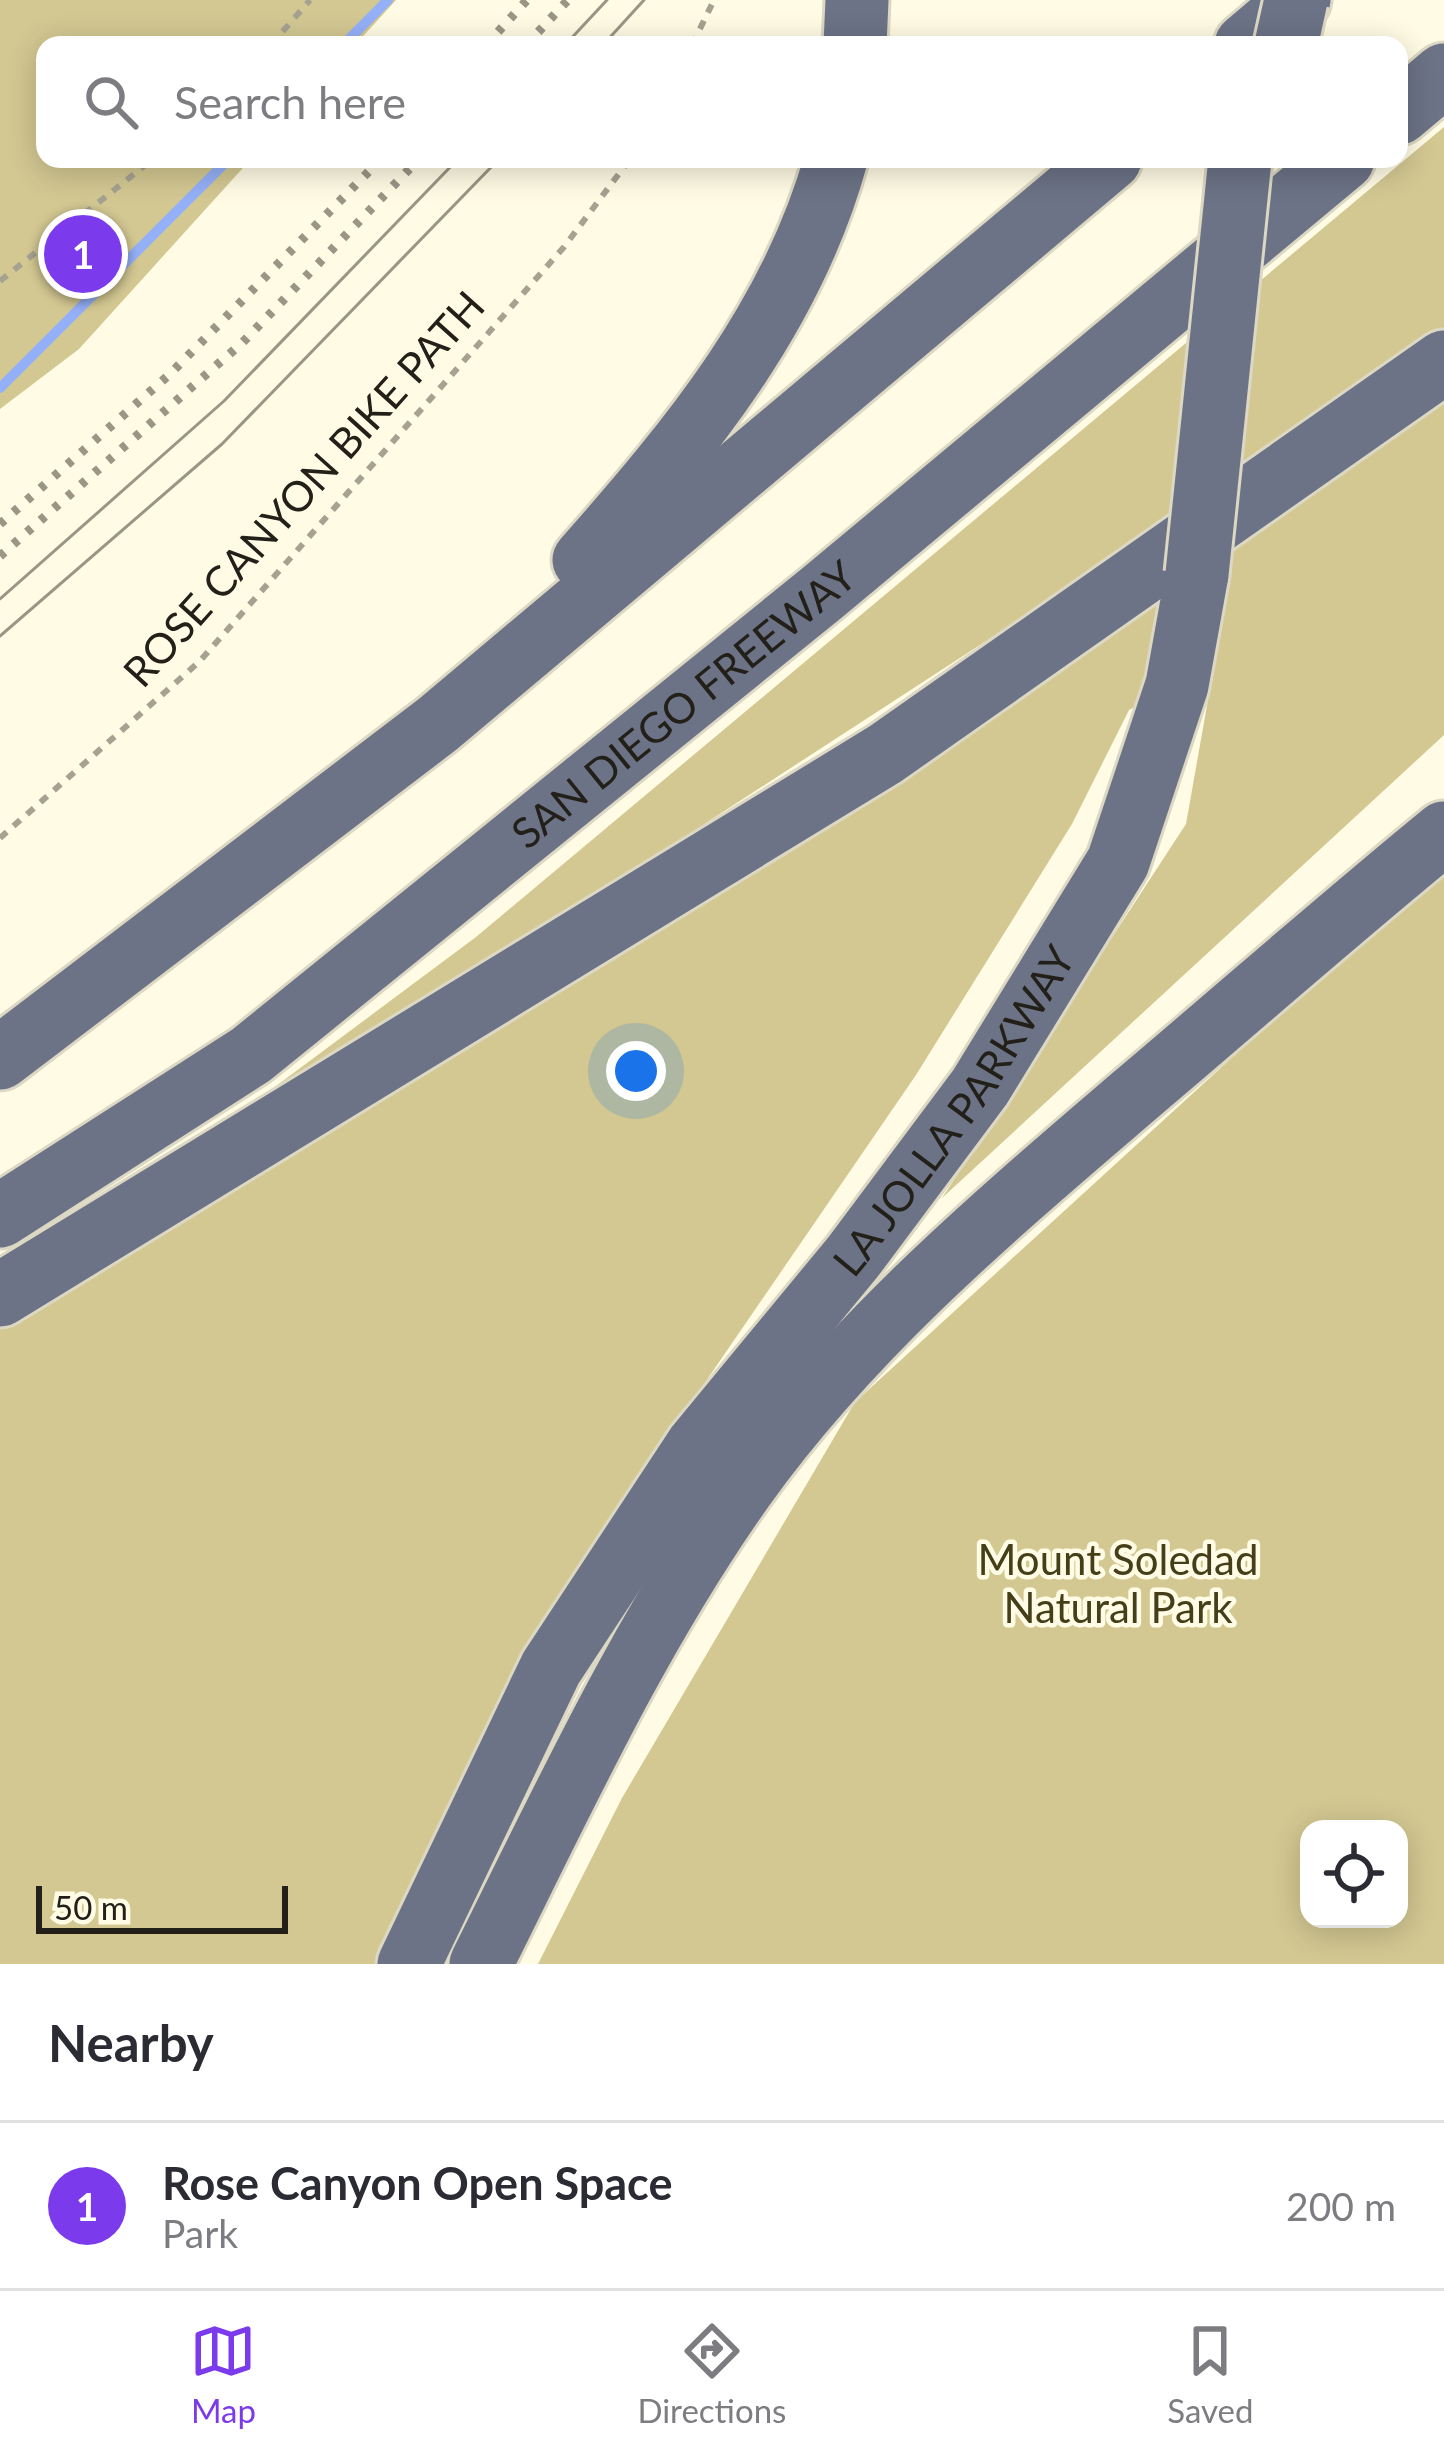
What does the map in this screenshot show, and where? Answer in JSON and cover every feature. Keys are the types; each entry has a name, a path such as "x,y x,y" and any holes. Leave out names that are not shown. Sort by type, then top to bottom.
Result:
{"highway":[{"path":"855,36 856,0"},
{"path":"1251,36 1257,0"},
{"path":"1259,36 1298,0"},
{"path":"1288,36 1298,0"},
{"path":"1408,105 1444,75"},
{"path":"438,724 692,438 788,280 823,205 833,168"},
{"path":"0,1058 438,724 1099,168"},
{"name":"LA JOLLA PARKWAY","path":"409,1964 551,1668 697,1446 853,1257 980,1087 1118,862 1177,685 1197,574 1239,168"},
{"path":"1216,395 1262,168"},
{"name":"SAN DIEGO FREEWAY","path":"0,1216 251,1055 822,593 1332,168"},
{"path":"0,1294 885,754 1444,362"},
{"name":"LA JOLLA PARKWAY","path":"481,1964 593,1736 681,1583 745,1486 853,1354 967,1240 1439,837"}],"path":[{"path":"279,36 310,0"},
{"path":"696,36 714,0"},
{"path":"0,280 142,168"},
{"name":"ROSE CANYON BIKE PATH","path":"0,838 214,645 564,247 623,168"}],"green space":[{"path":"0,0 396,0 363,36 36,36 36,168 243,168 79,349 0,409"},
{"path":"1444,127 1444,335 1306,433 260,1113 256,1101 476,937 1395,168 1408,168 1408,157"},
{"path":"1444,386 1444,735 942,1198 1186,824 1214,666 1129,710 1072,824 916,1075 560,1594 383,1964 0,1964 0,1316 201,1210 1107,627"},
{"name":"Mount Soledad Natural Park","path":"1444,864 1444,1964 538,1964 622,1798 855,1402"}],"waterway":[{"path":"352,36 388,0"},
{"path":"0,388 220,168"}],"tram line":[{"path":"573,36 607,0"},
{"path":"611,36 644,0"},
{"path":"0,599 224,401 449,168"},
{"path":"0,636 222,444 490,168"}],"railway":[{"path":"494,36 527,0"},
{"path":"534,36 568,0"},
{"path":"0,524 170,374 372,168"},
{"path":"0,556 243,342 410,168"}],"place":[{"name":"Rose Canyon Open Space","path":"83,254"}]}
